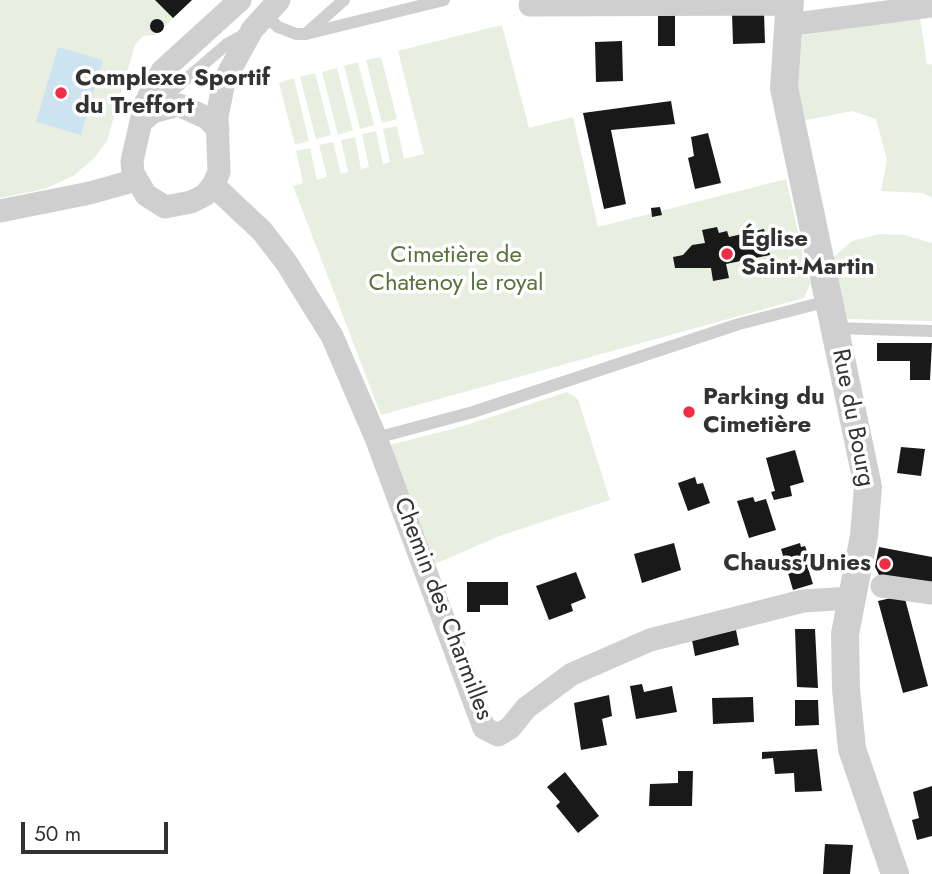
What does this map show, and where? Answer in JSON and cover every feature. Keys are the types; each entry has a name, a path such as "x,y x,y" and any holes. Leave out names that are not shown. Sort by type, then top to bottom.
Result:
{"street":[{"path":"240,0 171,62 132,160 136,180 153,202 165,207 191,202 205,195 213,186 219,172 218,129 223,81 265,15"},
{"path":"530,5 789,10 932,6"},
{"name":"Rue du Bourg","path":"789,10 784,88 868,487 869,507 852,598 845,664 852,749 895,874"},
{"path":"156,100 179,105 207,118 218,129"},
{"path":"0,211 90,193 136,180"},
{"name":"Chemin des Charmilles","path":"213,186 261,230 312,301 353,378 484,728 498,735 510,728 526,708 548,691 606,657 650,640 803,601 852,598"},
{"path":"882,586 932,593"}],"lane":[{"path":"306,34 344,0"},
{"path":"156,100 265,15 278,27 296,34 306,34 444,0"},
{"path":"376,438 473,411 739,324 828,301"},
{"path":"834,328 932,331"}],"green space":[{"name":"Complexe Sportif du Treffort","path":"0,0 193,0 155,35 143,36 135,45 107,141 95,157 75,175 45,189 0,198"},
{"path":"920,17 927,65 932,64 932,198 923,193 881,191 887,160 876,119 852,111 802,121 797,84 799,36"},
{"name":"Cimetière de Chatenoy le royal","path":"502,25 529,128 573,117 598,227 786,179 810,284 804,298 381,415 293,186 303,183 296,151 310,148 317,180 327,177 319,145 333,142 341,174 348,172 341,140 355,137 361,169 369,167 362,134 376,131 383,164 390,162 383,129 397,126 404,159 424,154 398,51"},
{"path":"381,57 397,119 382,123 366,60"},
{"path":"358,62 374,125 360,129 344,66"},
{"path":"337,68 353,130 338,135 322,72"},
{"path":"315,73 331,135 316,139 300,77"},
{"path":"294,78 309,141 295,145 279,83"},
{"path":"880,234 904,235 932,243 932,321 845,319 829,261 852,241"},
{"path":"567,392 578,399 610,500 502,535 435,564 390,445 460,427"}],"water":[{"path":"58,47 103,60 81,135 36,122"}],"building":[{"path":"155,0 192,0 173,18"},
{"path":"764,12 765,43 733,44 732,13"},
{"path":"675,15 675,46 658,46 658,16"},
{"path":"157,19 162,21 162,31 157,33 152,31 150,26 152,21"},
{"path":"622,41 623,81 596,82 595,42"},
{"path":"671,101 675,124 611,130 626,204 604,209 583,113"},
{"path":"708,133 721,183 695,189 688,158 694,156 691,137"},
{"path":"660,207 662,215 652,217 651,208"},
{"name":"Église Saint-Martin","path":"717,227 719,233 727,231 729,237 764,229 770,255 726,264 729,278 713,281 711,268 675,268 673,257 683,255 692,245 705,243 702,230"},
{"path":"877,343 932,343 930,380 910,380 910,361 877,361"},
{"path":"901,447 925,449 921,476 897,473"},
{"path":"795,450 804,482 790,486 792,496 774,500 771,492 775,491 766,458"},
{"path":"695,477 697,484 703,483 710,503 688,511 678,483"},
{"path":"753,497 755,502 766,499 776,530 749,538 737,501"},
{"path":"674,543 681,570 642,583 634,554"},
{"path":"800,543 801,547 805,546 809,557 812,567 808,568 813,584 793,590 781,549"},
{"path":"879,547 932,557 932,585 880,577 875,567"},
{"path":"576,572 586,598 571,604 573,611 549,620 536,586"},
{"path":"467,582 508,582 508,605 480,605 480,612 467,612"},
{"path":"904,595 928,686 903,693 878,601"},
{"path":"795,629 815,629 818,688 797,687"},
{"path":"736,630 739,645 695,656 692,640"},
{"path":"642,684 644,692 672,686 677,712 636,719 630,686"},
{"path":"609,695 612,716 602,719 607,745 581,750 574,703"},
{"path":"753,697 754,722 713,724 712,698"},
{"path":"795,700 818,700 819,725 795,726"},
{"path":"817,749 822,791 795,792 794,773 775,774 773,758 762,759 762,752"},
{"path":"678,771 693,771 692,806 649,806 650,784 678,783"},
{"path":"565,772 599,816 578,833 556,806 560,802 547,787"},
{"path":"932,786 932,836 917,840 912,820 919,818 913,792"},
{"path":"825,844 853,845 850,874 823,874"}],"place":[{"name":"Complexe Sportif du Treffort","path":"61,93"},
{"name":"Église Saint-Martin","path":"727,254"},
{"name":"Parking du Cimetière","path":"689,412"},
{"name":"Chauss'Unies","path":"885,564"}]}
